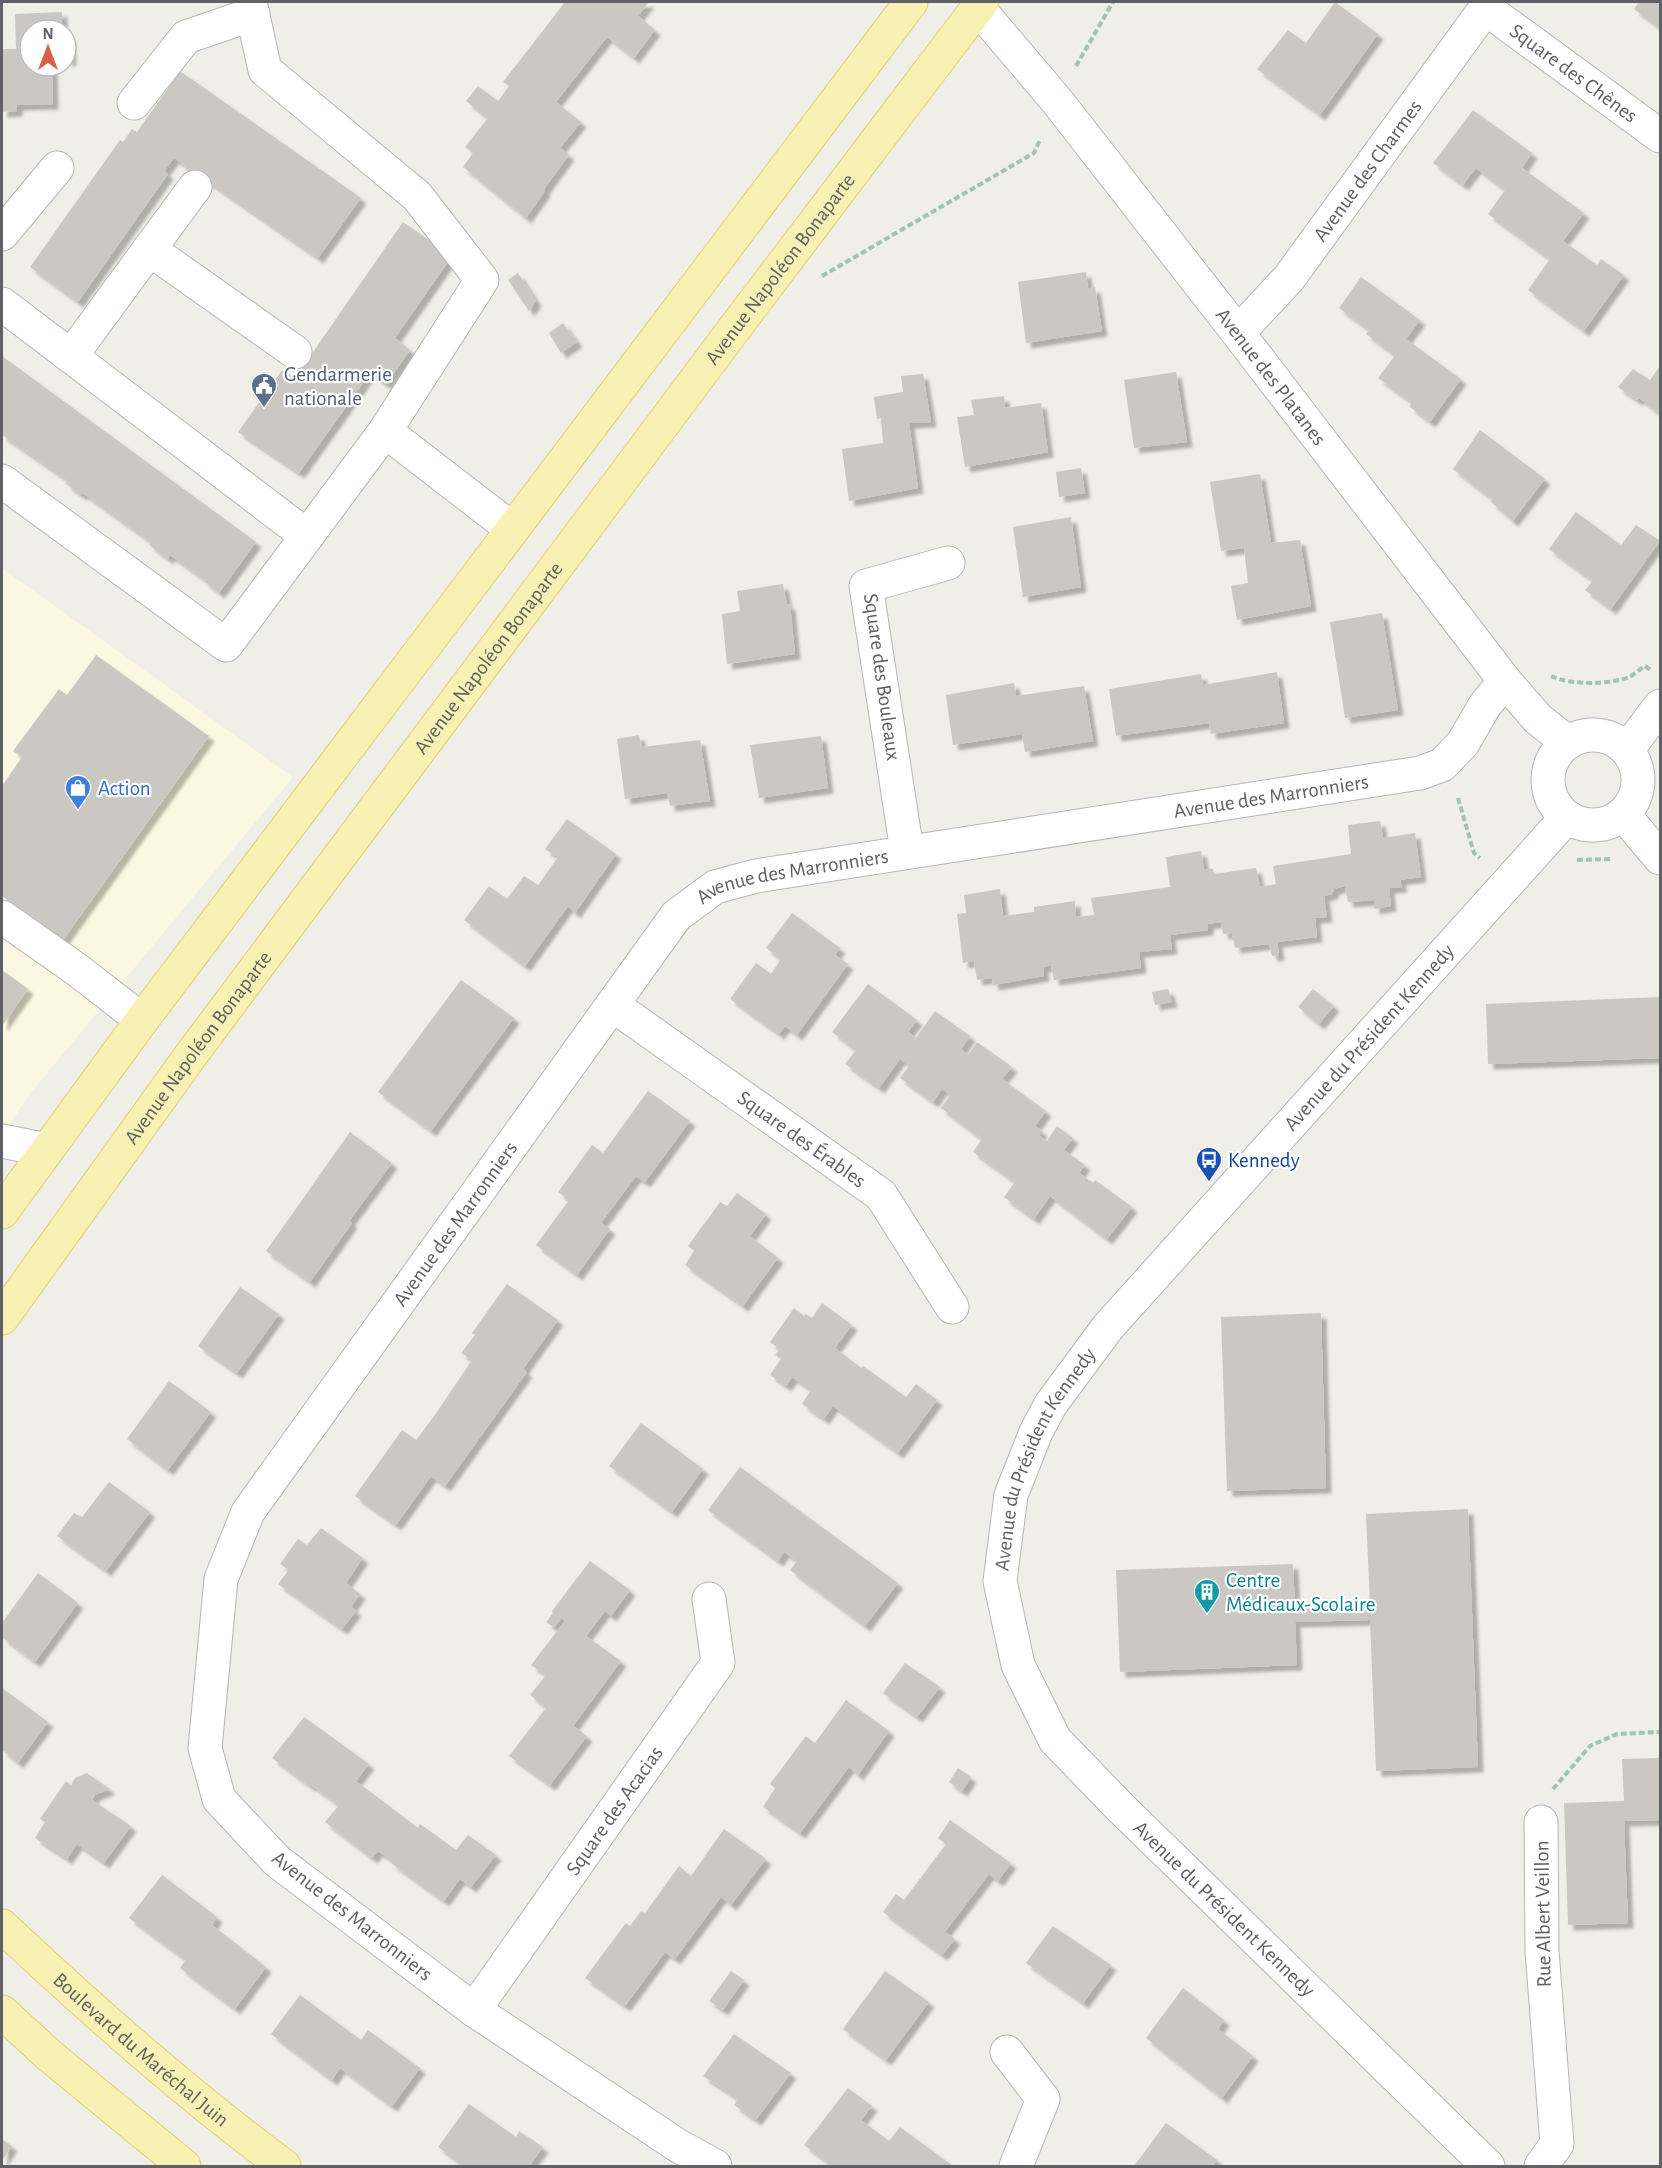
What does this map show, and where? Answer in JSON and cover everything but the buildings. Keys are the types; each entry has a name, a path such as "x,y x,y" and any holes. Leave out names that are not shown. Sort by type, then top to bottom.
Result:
{"main road":[{"path":"2,1212 142,1020 911,2"},
{"name":"Avenue Napoléon Bonaparte","path":"2,1318 191,1054 730,333 980,5"},
{"name":"Boulevard du Maréchal Juin","path":"2,1926 93,2011 244,2137 284,2166"},
{"path":"2,2012 50,2056 184,2166"}],"street":[{"name":"Avenue des Platanes","path":"980,5 1238,333 1505,681 1538,719 1567,742"},
{"name":"Square des Chênes","path":"1488,5 1660,136"},
{"name":"Avenue des Charmes","path":"1238,333 1290,278 1488,5"},
{"path":"2,481 226,645 385,432 482,280 417,196 265,69 252,8 186,37 134,103"},
{"path":"2,234 57,168"},
{"path":"71,356 195,187"},
{"path":"149,249 295,352"},
{"path":"2,304 307,536"},
{"path":"385,432 513,528"},
{"name":"Square des Bouleaux","path":"907,851 866,586 948,563"},
{"name":"Avenue des Marronniers","path":"714,2166 677,2145 474,2010 277,1861 219,1799 205,1748 221,1579 248,1512 614,1006 676,916 715,887 756,876 907,851 1420,773 1442,765 1463,743 1485,705 1505,681"},
{"path":"1627,750 1660,706"},
{"path":"1588,735 1602,736 1616,741 1627,750 1636,766 1638,778 1637,791 1623,814 1610,822 1596,825 1581,824 1567,817 1557,808 1550,796 1549,769 1554,756 1567,742 1588,735"},
{"path":"1623,814 1660,858"},
{"name":"Avenue du Président Kennedy","path":"1488,2166 1121,1808 1055,1740 1018,1665 1000,1581 1011,1495 1036,1431 1051,1404 1108,1327 1567,817"},
{"path":"2,917 76,969 142,1020"},
{"name":"Square des Érables","path":"614,1006 881,1195 952,1306"},
{"path":"2,1141 46,1150"},
{"name":"Square des Acacias","path":"474,2010 718,1663 709,1599"},
{"name":"Rue Albert Veillon","path":"1541,1822 1542,1951 1557,2144 1541,2166"},
{"path":"1007,2052 1043,2100 1016,2166"}],"path":[{"path":"1103,2 1109,7"},
{"path":"814,281 1034,153 1057,101 1113,2"},
{"name":"Rue Albert Veillon","path":"1541,1822 1544,1800 1590,1746 1617,1734 1660,1732"}],"shaded area":[{"path":"2,568 293,777 33,1090 2,1135"}],"place":[{"name":"Gendarmerie nationale","path":"264,409"},
{"name":"Action","path":"78,811"},
{"name":"Kennedy","path":"1209,1183"},
{"name":"Centre Médicaux-Scolaire","path":"1207,1615"}]}
